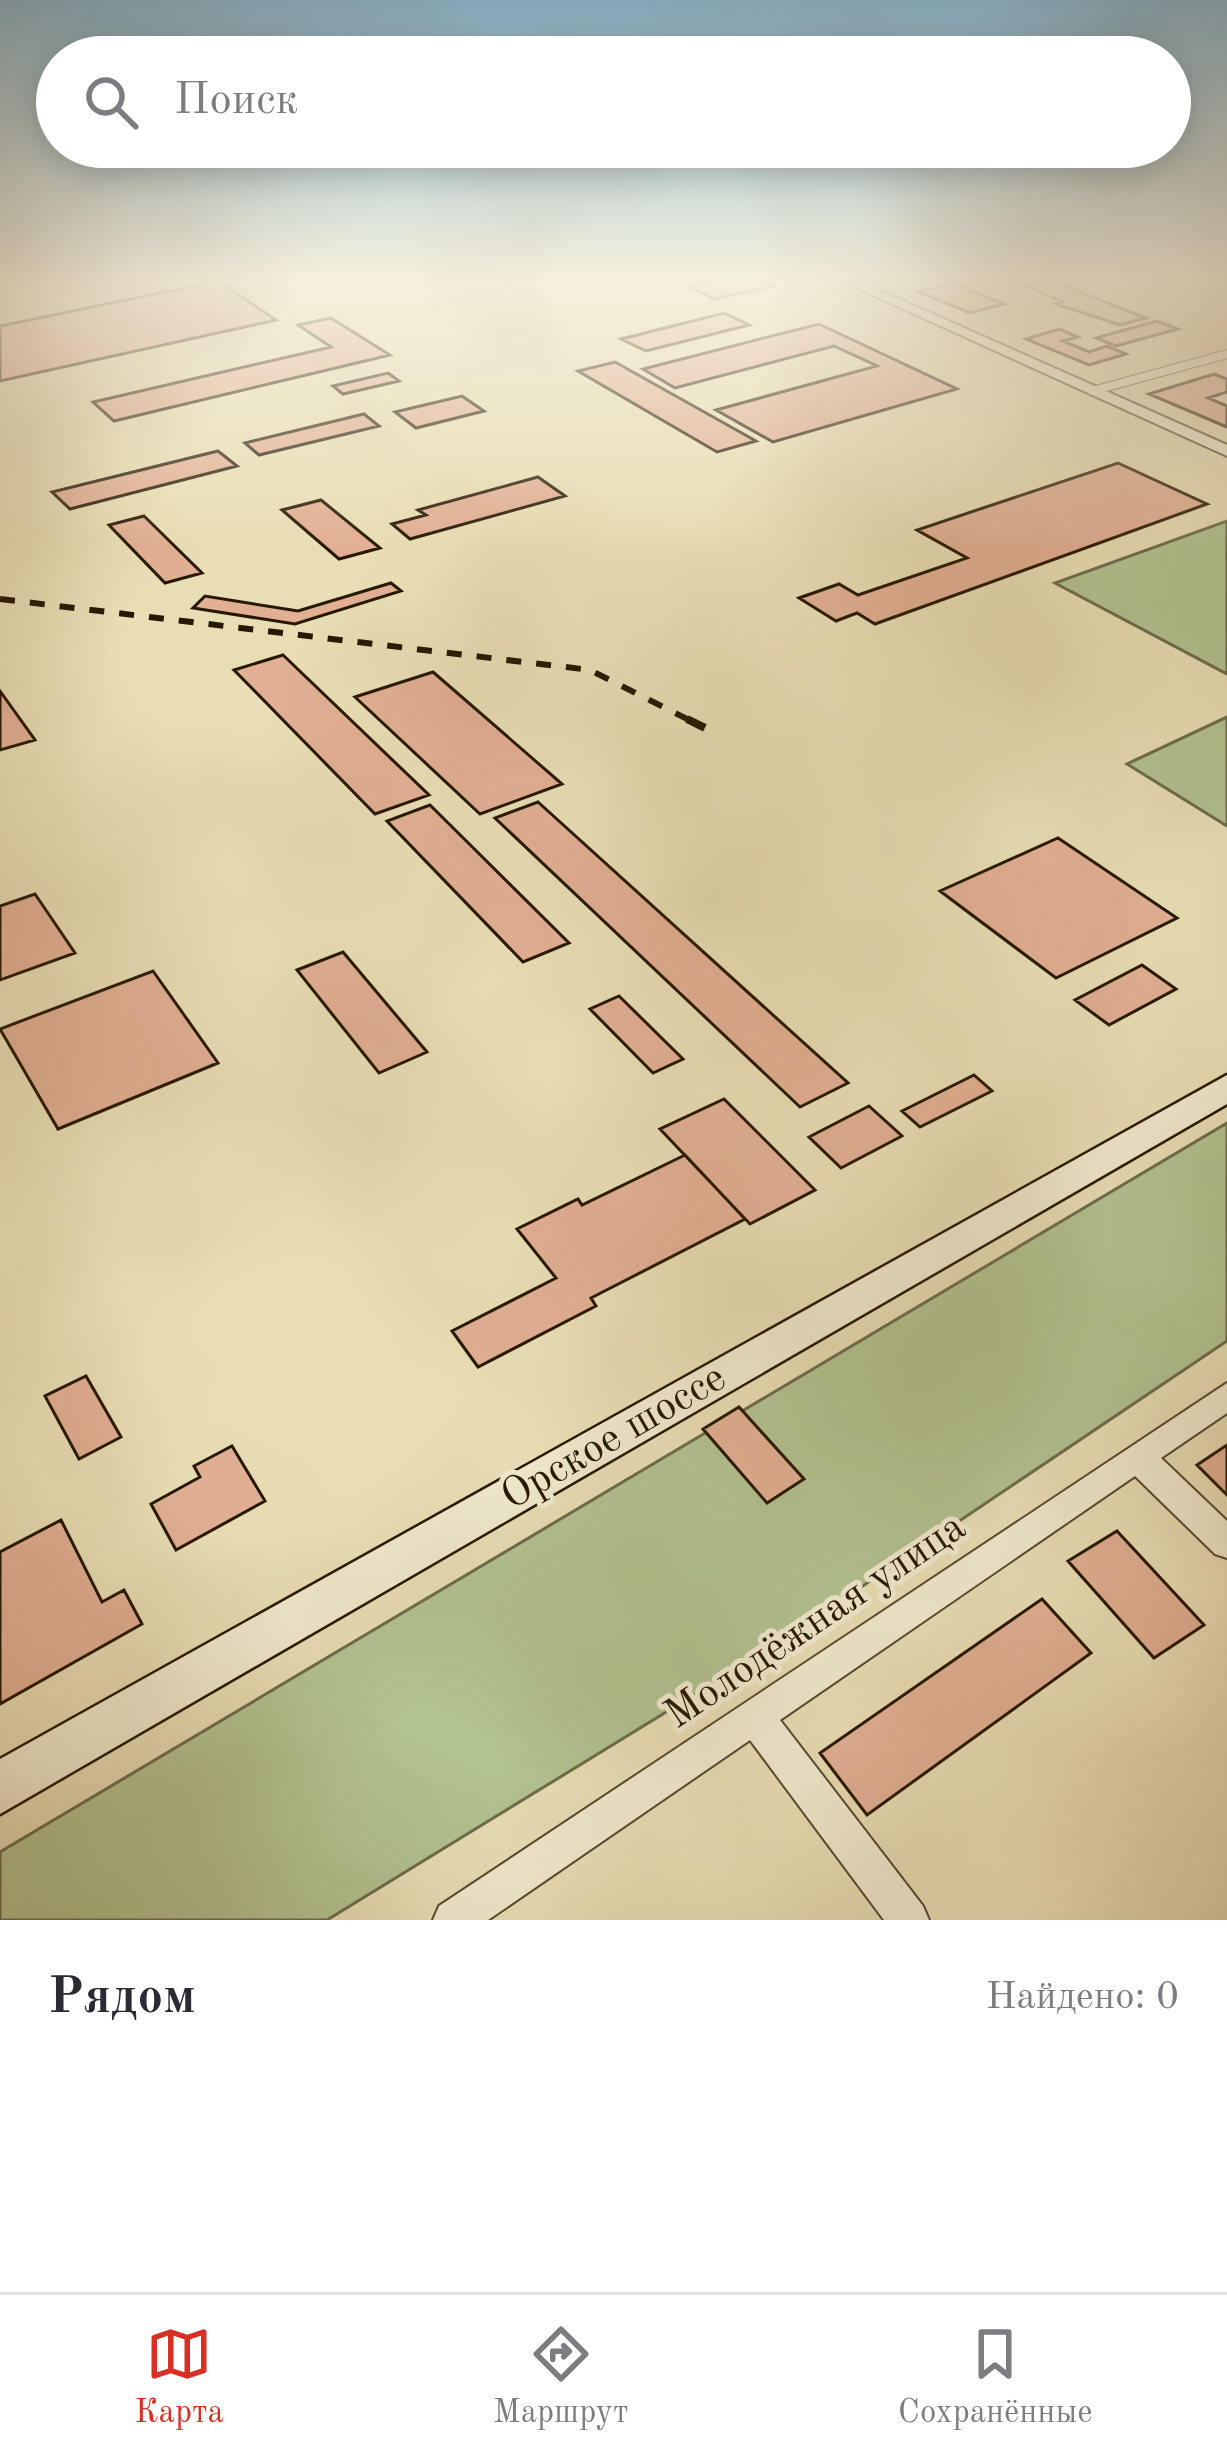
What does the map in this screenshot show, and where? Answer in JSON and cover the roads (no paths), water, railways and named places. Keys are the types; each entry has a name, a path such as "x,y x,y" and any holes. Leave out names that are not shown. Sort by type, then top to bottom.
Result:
{"main road":[{"name":"Орское шоссе","path":"0,1788 1227,1088"}],"street":[{"path":"1040,368 1227,451"},
{"name":"Молодёжная улица","path":"453,1920 1227,1396"},
{"path":"1138,1457 1227,1544"},
{"path":"756,1719 909,1920"}],"lane":[{"path":"1092,391 1171,368"}],"railway":[{"path":"0,599 590,670 693,722"},
{"path":"687,719 693,722"},
{"path":"693,722 721,736"}]}
